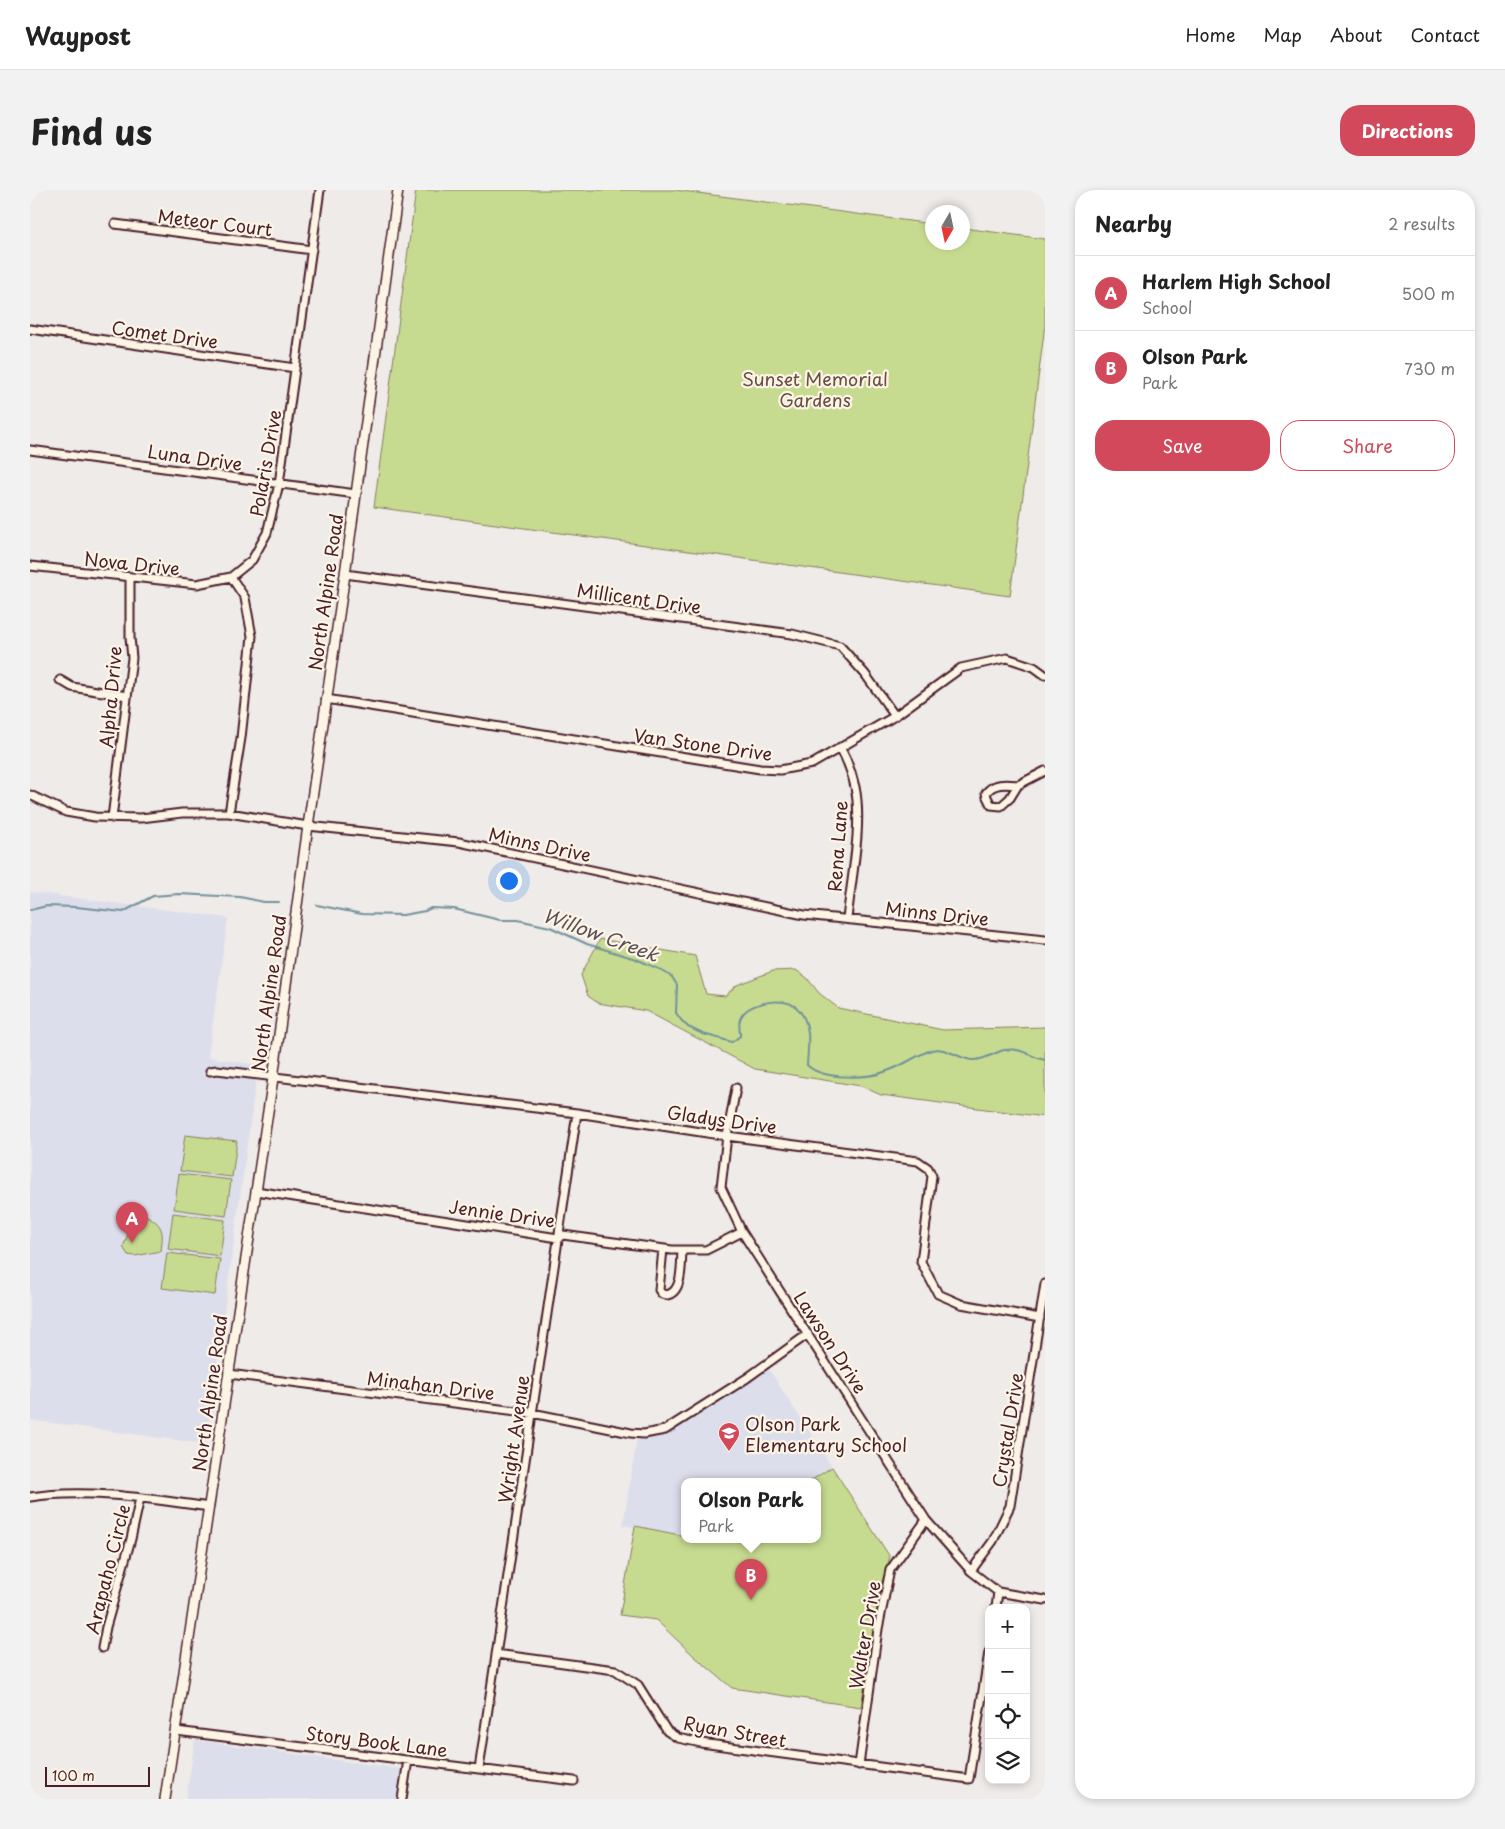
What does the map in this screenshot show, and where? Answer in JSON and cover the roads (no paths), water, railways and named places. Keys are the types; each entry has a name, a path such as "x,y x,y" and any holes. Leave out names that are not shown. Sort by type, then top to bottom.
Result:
{"main road":[{"name":"North Alpine Road","path":"165,1799 273,1078 398,190"}],"street":[{"name":"Polaris Drive","path":"231,578 252,560 267,533 279,484 320,190"},
{"name":"Meteor Court","path":"114,224 312,250"},
{"name":"Comet Drive","path":"30,329 295,368"},
{"name":"Luna Drive","path":"30,450 356,494"},
{"name":"Nova Drive","path":"30,566 197,584 231,578"},
{"name":"Millicent Drive","path":"345,574 792,634 840,646 865,674 895,716"},
{"name":"Alpha Drive","path":"112,818 132,658 130,578"},
{"path":"229,814 242,738 252,636 245,598 231,578"},
{"name":"Van Stone Drive","path":"326,699 760,769 780,770 812,764 895,716 961,668 1007,658 1034,667 1045,675"},
{"path":"60,680 72,687 127,696"},
{"name":"Rena Lane","path":"840,747 851,769 856,789 857,806 856,838 847,919"},
{"path":"1018,785 1010,798 1001,806 991,805 988,802 986,793 990,788 998,785 1018,785 1045,771"},
{"name":"Minns Drive","path":"30,795 66,812 95,818 141,818 182,813 229,814 308,826 459,842 804,915 1045,940"},
{"name":"Gladys Drive","path":"210,1071 217,1070 577,1113 727,1136 918,1161 928,1168 932,1176 921,1262 938,1294 961,1304 1040,1318"},
{"name":"Lawson Drive","path":"736,1088 720,1187 742,1232 926,1520 971,1571 998,1592 1045,1600"},
{"name":"Wright Avenue","path":"479,1769 577,1113"},
{"name":"Jennie Drive","path":"256,1191 558,1238 563,1236 663,1249 706,1250 742,1232"},
{"path":"663,1249 659,1290 662,1294 667,1295 674,1292 677,1287 682,1250"},
{"name":"Crystal Drive","path":"971,1571 993,1541 1010,1506 1045,1284"},
{"name":"Minahan Drive","path":"229,1374 532,1413 644,1434 666,1430 747,1378 808,1334"},
{"path":"30,1498 55,1493 140,1498 209,1507"},
{"name":"Arapaho Circle","path":"102,1648 140,1498"},
{"name":"Walter Drive","path":"859,1766 878,1629 890,1570 926,1520"},
{"path":"996,1604 998,1592"},
{"name":"Ryan Street","path":"496,1654 615,1670 638,1685 667,1731 678,1738 700,1743 859,1766 970,1779 985,1679"},
{"name":"Story Book Lane","path":"176,1731 574,1781"},
{"path":"402,1799 408,1760"}],"waterway":[{"name":"Willow Creek","path":"30,910 47,906 123,912 153,896 179,894 240,897 264,902 279,902"},
{"name":"Willow Creek","path":"317,905 362,914 403,915 431,908 454,909 500,920 518,920 550,927 587,944 636,959 672,977 677,985 676,1013 681,1020 688,1027 703,1034 732,1042 740,1036 740,1019 748,1010 762,1003 787,1003 799,1010 808,1029 807,1065 814,1070 834,1076 857,1077 879,1074 926,1052 937,1049 972,1060 1011,1049 1045,1060"}],"place":[{"name":"Harlem High School","path":"132,1243"},
{"name":"Olson Park Elementary School","path":"729,1452"},
{"name":"Olson Park","path":"751,1600"}],"park label":[{"name":"Sunset Memorial Gardens","path":"815,388"}]}
